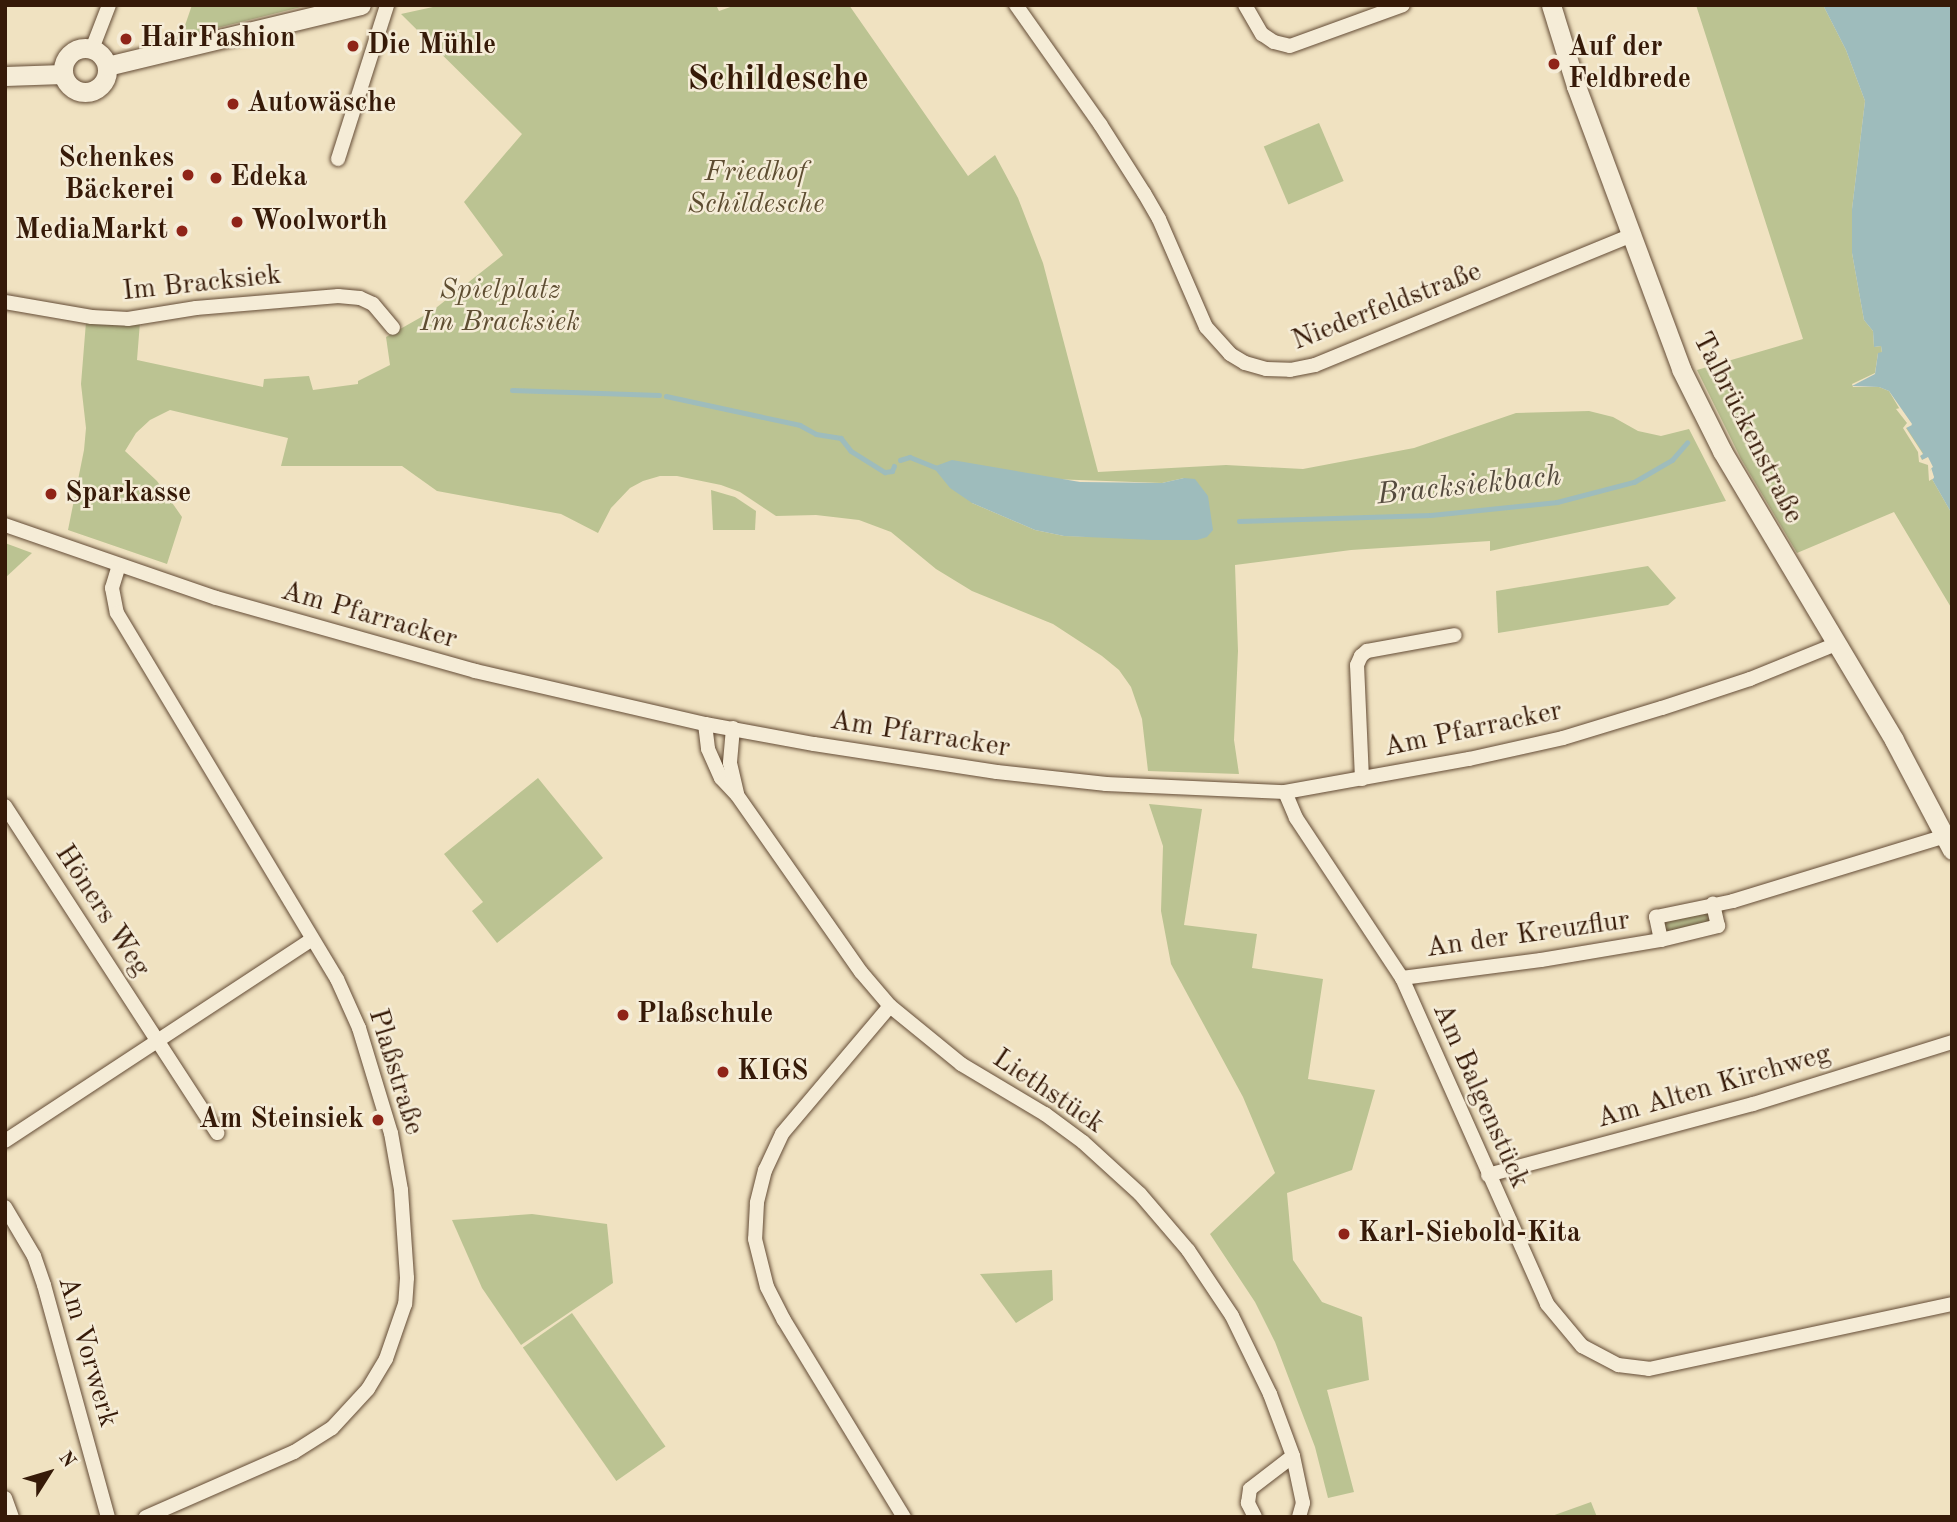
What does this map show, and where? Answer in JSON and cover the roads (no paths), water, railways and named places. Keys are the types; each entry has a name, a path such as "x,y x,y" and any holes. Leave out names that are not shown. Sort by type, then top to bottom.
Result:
{"main road":[{"path":"107,66 362,5"},
{"name":"Talbrückenstraße","path":"1551,5 1576,86 1681,369 1722,451 1894,740 1949,843"},
{"path":"77,49 92,49 102,56 107,66 105,80 88,92 69,86 63,74 71,53 77,49"},
{"path":"5,76 63,74"}],"street":[{"path":"92,49 109,5"},
{"path":"338,159 387,5"},
{"name":"Niederfeldstraße","path":"1016,5 1100,124 1149,202 1206,327 1230,354 1245,363 1265,369 1290,370 1315,365 1630,236"},
{"path":"1245,5 1262,34 1274,42 1290,46 1403,5"},
{"name":"Im Bracksiek","path":"5,302 92,317 128,319 196,308 338,296 360,298 373,304 393,328"},
{"name":"Am Pfarracker","path":"5,525 216,598 475,671 705,724 856,751 1106,784 1285,792 1362,779 1563,737 1705,694 1836,644"},
{"name":"Plaßstraße","path":"119,565 111,588 117,613 337,979 359,1028 391,1133 401,1190 407,1278 405,1304 386,1359 368,1389 332,1428 294,1452 146,1517"},
{"path":"1362,779 1357,665 1360,656 1367,651 1455,635"},
{"name":"Liethstück","path":"705,724 708,749 721,778 737,795 853,962 890,1006 961,1064 1045,1114 1083,1142 1168,1222 1205,1273 1242,1335 1270,1394 1293,1456 1303,1503 1299,1517"},
{"name":"Liethstück","path":"733,728 730,763 737,795"},
{"name":"Am Balgenstück","path":"1285,792 1296,818 1402,978 1547,1304 1581,1346 1618,1365 1649,1369 1952,1304"},
{"name":"Höners Weg","path":"5,806 158,1041"},
{"name":"An der Kreuzflur","path":"1661,940 1656,917 1949,843"},
{"name":"An der Kreuzflur","path":"1402,978 1661,940 1718,926 1713,904"},
{"path":"5,1142 313,939"},
{"path":"890,1006 782,1134 765,1170 757,1203 755,1239 767,1287 784,1320 898,1514"},
{"path":"158,1041 217,1133"},
{"name":"Am Alten Kirchweg","path":"1488,1175 1753,1104 1952,1042"},
{"name":"Am Vorwerk","path":"5,1207 34,1256 44,1285 108,1517"},
{"path":"1255,1517 1248,1503 1250,1489 1293,1456"},
{"path":"5,1498 12,1517"}],"water":[{"path":"1823,5 1952,5 1952,514 1932,479 1934,477 1928,458 1922,460 1920,455 1923,453 1906,427 1912,424 1889,391 1879,387 1852,386 1875,374 1878,353 1882,352 1881,346 1874,347 1873,331 1864,320 1852,253 1852,209 1865,101 1846,50"},
{"path":"952,460 1080,482 1162,483 1184,478 1195,479 1208,496 1213,530 1207,537 1197,540 1152,540 1064,536 1035,530 972,503 950,488 933,467"}],"waterway":[{"name":"Bracksiekbach","path":"512,390 659,395"},
{"name":"Bracksiekbach","path":"666,396 800,425 816,434 841,438 851,451 885,472 892,471 894,466"},
{"name":"Bracksiekbach","path":"1239,521 1431,515 1557,502 1634,482 1672,460 1687,443"},
{"name":"Bracksiekbach","path":"900,460 910,457 939,469"}],"place":[{"name":"HairFashion","path":"126,39"},
{"name":"Die Mühle","path":"353,46"},
{"name":"Auf der Feldbrede","path":"1554,64"},
{"name":"Autowäsche","path":"233,104"},
{"name":"Schenkes Bäckerei","path":"188,175"},
{"name":"Edeka","path":"216,178"},
{"name":"Woolworth","path":"237,222"},
{"name":"MediaMarkt","path":"182,231"},
{"name":"Sparkasse","path":"51,494"},
{"name":"Plaßschule","path":"623,1015"},
{"name":"KIGS","path":"723,1072"},
{"name":"Am Steinsiek","path":"378,1120"},
{"name":"Karl-Siebold-Kita","path":"1344,1234"}],"district":[{"name":"Schildesche","path":"778,80"}],"park label":[{"name":"Friedhof Schildesche","path":"756,189"},
{"name":"Spielplatz Im Bracksiek","path":"500,307"}]}
